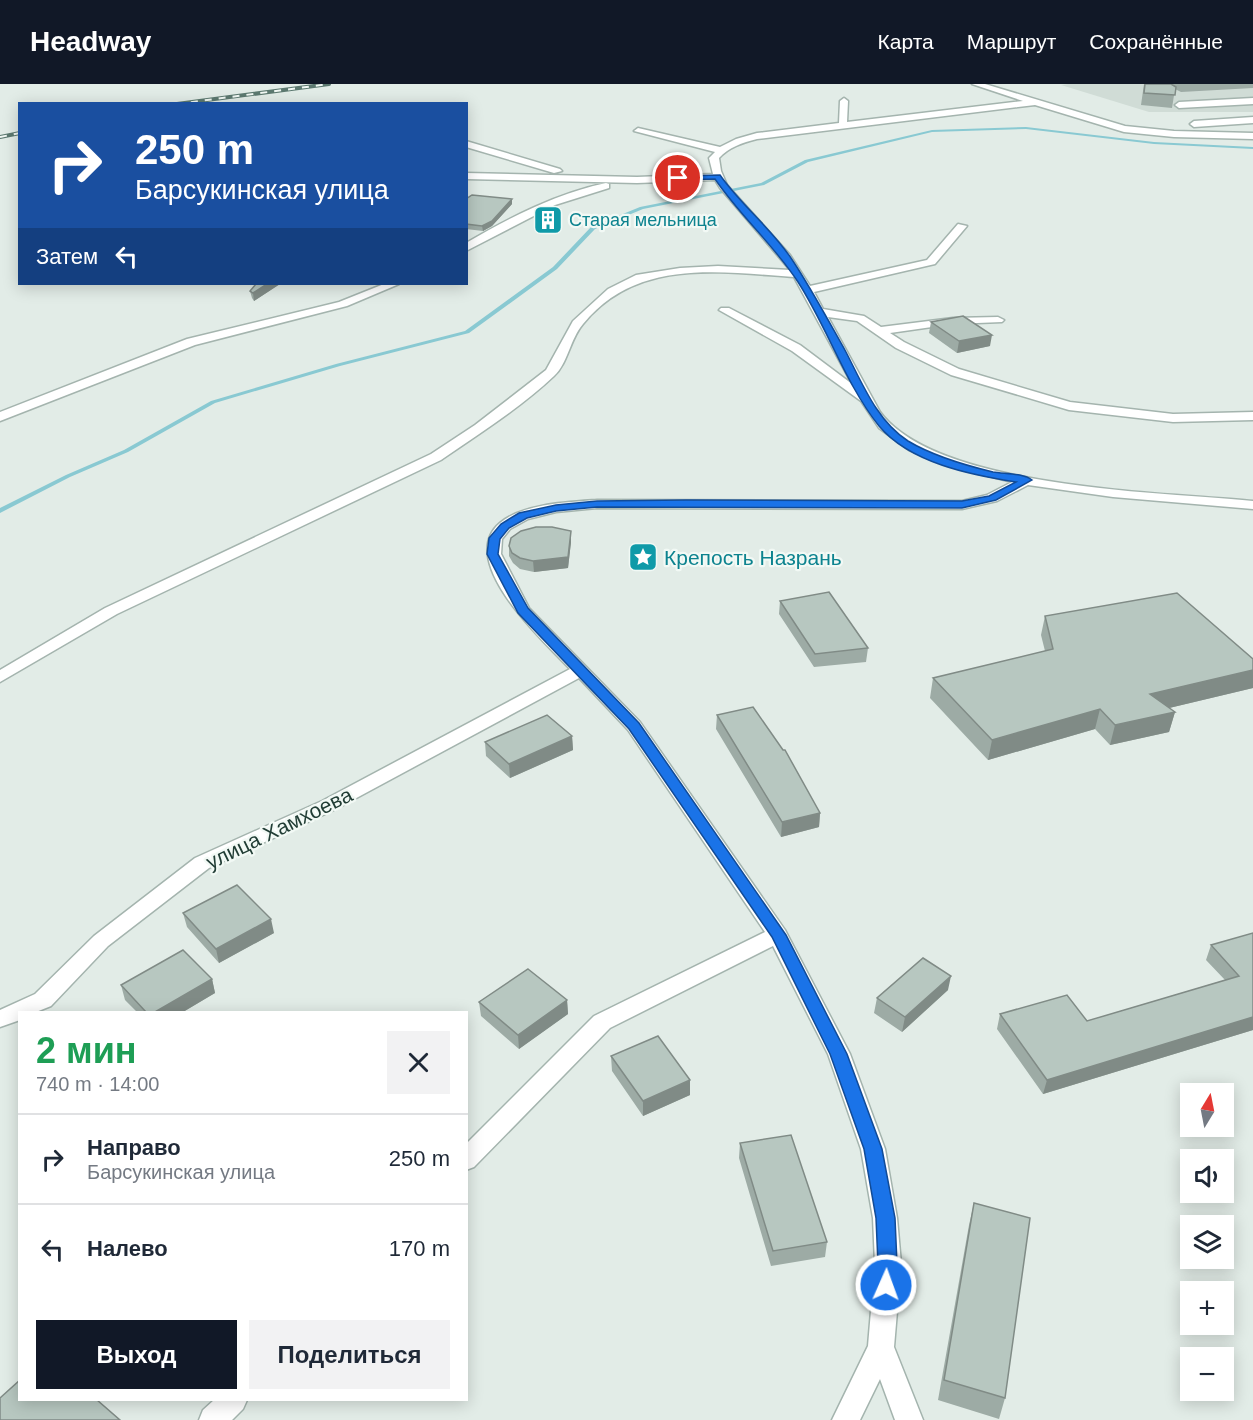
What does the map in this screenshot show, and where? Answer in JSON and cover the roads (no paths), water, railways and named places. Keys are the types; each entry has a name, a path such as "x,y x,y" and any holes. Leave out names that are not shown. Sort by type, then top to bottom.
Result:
{"street":[{"path":"976,84 1102,123 1146,132 1253,136"},
{"path":"1173,94 1191,104"},
{"path":"843,125 844,101"},
{"path":"1179,105 1253,101"},
{"path":"1036,102 757,136 736,142 720,150 714,158 718,177 723,186 786,256 808,290 868,401 883,424 903,442 930,456 993,475 1253,505"},
{"path":"1102,123 1166,125 1253,120"},
{"path":"638,131 720,150"},
{"path":"468,145 576,177 582,183 581,191"},
{"path":"468,176 637,180 718,177"},
{"path":"468,247 517,219 581,191 637,180"},
{"path":"808,290 931,262 962,226"},
{"path":"0,676 111,611 436,457 480,428 550,372 577,323 612,291 640,278 680,271 718,269 798,274"},
{"path":"0,417 191,342 343,304 390,285"},
{"path":"725,310 796,348 868,401"},
{"path":"819,312 860,318 900,345 955,372 1069,406 1173,418 1253,416"},
{"path":"879,331 952,321 998,321"},
{"path":"846,1420 881,1347 888,1264 885,1218 873,1149 839,1054 778,935 634,726 522,610 493,554 495,538 505,526 523,516 556,508 597,504 962,505 992,498 1027,480"},
{"name":"улица Хамхоева","path":"19,1011 43,1000 101,941 202,864 329,805 582,670"},
{"path":"468,1158 602,1022 778,935"},
{"name":"улица Хамхоева","path":"0,1020 18,1012"},
{"path":"881,1347 909,1420"},
{"path":"213,1420 232,1401"}],"waterway":[{"path":"0,511 68,476 126,451 213,402 338,365 467,332 555,268 593,228 642,208 762,184 807,161 932,131 1026,128 1154,143 1253,148"}],"railway":[{"path":"192,102 329,84"},
{"path":"0,137 18,133"}],"place":[{"name":"Старая мельница","path":"548,220"},
{"name":"Крепость Назрань","path":"643,557"}]}
